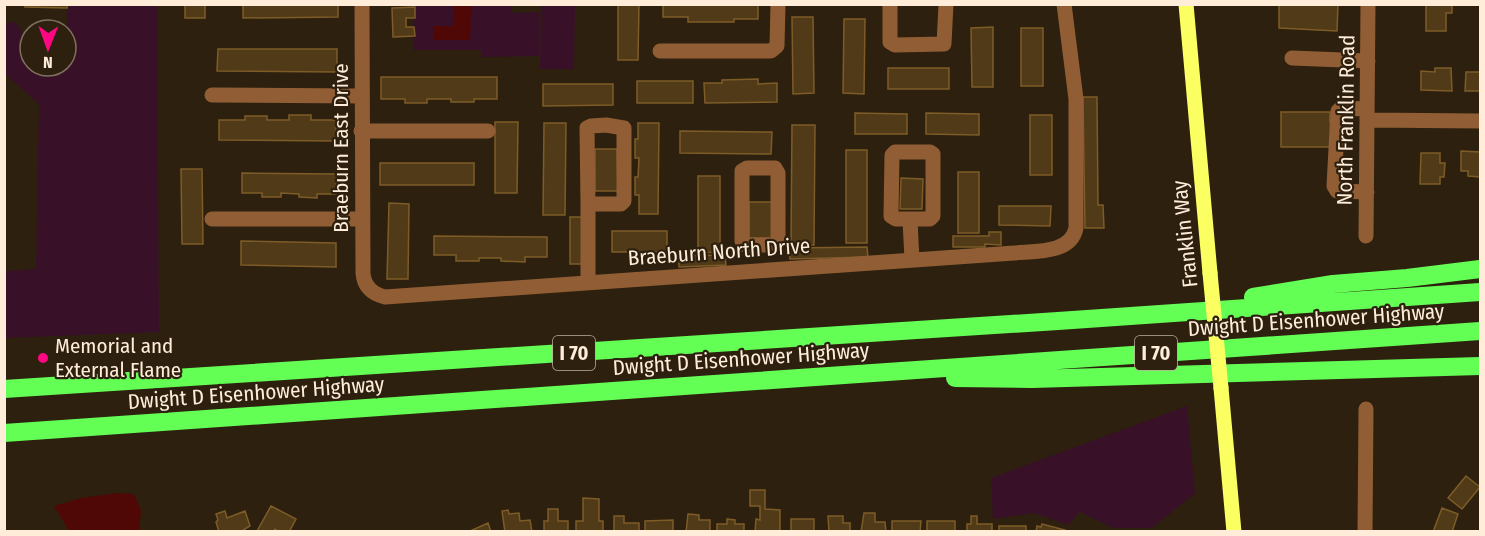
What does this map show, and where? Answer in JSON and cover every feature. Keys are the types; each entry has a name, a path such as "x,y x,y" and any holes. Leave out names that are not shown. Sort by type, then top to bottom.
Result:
{"highway":[{"path":"1143,314 1333,284 1480,269"},
{"name":"Dwight D Eisenhower Highway","path":"4,389 1480,292"},
{"name":"Dwight D Eisenhower Highway","path":"4,433 1480,331"},
{"path":"831,375 1032,379 1480,366"},
{"path":"4,443 204,419"}],"main road":[{"name":"Franklin Way","path":"1186,4 1234,531"}],"street":[{"name":"Braeburn East Drive","path":"362,4 363,278 370,290"},
{"path":"660,51 771,51 777,46 778,4"},
{"path":"890,4 890,42 895,45 944,44 946,4"},
{"name":"Braeburn North Drive","path":"370,290 386,297 912,260 1062,247 1071,240 1076,228 1076,99 1064,4"},
{"name":"North Franklin Road","path":"1366,236 1368,4"},
{"path":"1292,58 1368,61"},
{"path":"212,95 361,96"},
{"path":"1367,192 1337,191 1334,186 1338,111 1341,108 1367,114 1480,121"},
{"path":"588,204 621,204 624,201 624,128 620,126 587,128 588,282"},
{"path":"361,131 488,131"},
{"path":"895,152 930,152 933,157 933,216 930,219 910,220 892,218 892,155 895,152"},
{"path":"747,168 775,168 778,173 778,242 772,245 747,245 742,241 742,171 747,168"},
{"path":"212,219 362,219"},
{"path":"910,220 912,260"},
{"path":"747,245 747,272"},
{"path":"772,245 772,270"},
{"path":"1365,531 1366,409"}],"shaded area":[{"path":"67,5 157,5 159,332 5,338 4,271 36,269 39,104 5,74 4,27 5,23 16,22 18,26 18,78 78,78 78,18 67,18"},
{"path":"413,5 512,5 512,13 539,12 539,56 482,57 482,50 413,50"},
{"path":"541,5 575,5 574,69 540,69"},
{"path":"454,6 471,6 470,40 433,40 433,26 453,26"},
{"path":"1187,406 1195,493 1152,528 1113,528 1080,512 1068,525 1034,513 993,519 991,478"},
{"path":"117,493 134,494 141,511 139,531 69,531 54,506 81,498"}],"building":[{"path":"25,4 67,4 67,8 25,7"},
{"path":"185,4 205,4 205,18 185,18"},
{"path":"243,4 338,4 338,17 243,18"},
{"path":"618,4 639,4 638,60 618,60"},
{"path":"663,4 758,4 758,19 734,19 734,22 688,22 688,17 663,17"},
{"path":"1279,4 1338,4 1337,31 1279,28"},
{"path":"1426,4 1452,4 1452,13 1446,13 1446,31 1426,31"},
{"path":"415,7 415,18 406,18 406,27 414,27 415,36 393,37 392,8"},
{"path":"792,17 813,17 814,93 793,94"},
{"path":"844,19 865,19 864,94 843,93"},
{"path":"993,27 993,87 972,87 971,28"},
{"path":"1021,28 1043,28 1043,86 1021,86"},
{"path":"218,49 337,49 337,72 217,71"},
{"path":"888,68 949,68 949,89 888,89"},
{"path":"1435,68 1451,68 1452,91 1421,90 1421,71 1435,72"},
{"path":"1466,72 1480,72 1480,91 1465,91"},
{"path":"381,77 497,77 497,99 451,102 451,99 427,99 427,103 405,103 405,99 381,99"},
{"path":"758,79 758,84 777,83 777,102 705,103 704,83"},
{"path":"637,81 693,81 693,103 637,103"},
{"path":"543,84 613,84 613,105 543,106"},
{"path":"1083,97 1097,97 1098,205 1103,205 1104,228 1085,228"},
{"path":"1281,112 1330,112 1330,122 1341,122 1330,147 1281,147"},
{"path":"855,113 907,114 907,134 855,134"},
{"path":"926,113 979,114 979,135 926,134"},
{"path":"289,115 311,115 311,120 336,120 336,141 219,140 219,120 245,120 245,116 267,116 267,120 289,120"},
{"path":"1030,115 1052,115 1052,175 1030,175"},
{"path":"495,122 518,122 517,193 495,193"},
{"path":"544,123 566,123 565,215 543,215"},
{"path":"638,123 659,123 658,214 639,214 639,195 635,195 635,177 638,177 639,158 635,158"},
{"path":"792,125 815,125 814,245 791,245"},
{"path":"680,131 772,132 771,154 680,153"},
{"path":"595,149 617,149 618,191 595,191"},
{"path":"846,150 867,150 867,243 846,243"},
{"path":"1461,151 1480,152 1480,177 1468,176 1468,171 1461,171"},
{"path":"1421,153 1440,153 1440,163 1445,163 1444,177 1440,177 1440,184 1420,184"},
{"path":"380,163 474,163 474,185 380,185"},
{"path":"181,169 202,169 203,244 182,244"},
{"path":"958,172 979,172 979,233 958,233"},
{"path":"242,173 336,174 336,194 317,194 317,198 299,197 299,194 281,193 281,197 262,197 262,193 242,193"},
{"path":"698,176 720,176 720,252 698,253"},
{"path":"901,178 923,179 922,209 900,209"},
{"path":"749,202 772,202 772,238 749,238"},
{"path":"389,203 409,204 408,279 387,279"},
{"path":"999,206 1051,206 1050,226 999,225"},
{"path":"570,217 582,217 582,264 570,264"},
{"path":"612,231 667,231 667,252 612,252"},
{"path":"989,232 1001,232 1001,245 953,247 953,236 989,236"},
{"path":"434,236 547,237 547,257 525,257 525,262 501,261 501,258 456,261 456,255 434,255"},
{"path":"241,241 336,243 336,267 241,265"},
{"path":"867,247 868,257 790,259 789,248"},
{"path":"725,255 726,265 679,267 679,256"},
{"path":"1466,476 1480,487 1462,509 1448,498"},
{"path":"750,490 765,490 765,509 780,510 780,532 755,532 756,519 760,520 760,506 750,506"},
{"path":"583,498 599,499 599,521 603,521 603,532 576,532 576,521 583,521"},
{"path":"271,506 296,519 289,532 279,532 275,529 273,532 257,531"},
{"path":"1442,508 1458,514 1452,532 1433,532"},
{"path":"548,509 558,509 558,521 568,521 568,532 544,532 544,521 548,521"},
{"path":"508,510 509,514 519,513 520,521 530,520 532,532 505,532 502,511"},
{"path":"225,511 227,518 245,511 250,526 240,532 219,532 216,514"},
{"path":"864,513 875,513 875,522 885,522 886,532 861,532"},
{"path":"688,514 699,515 699,520 710,520 710,532 686,532"},
{"path":"614,516 624,516 624,523 639,523 639,532 614,532"},
{"path":"828,516 843,516 843,523 850,523 850,532 829,532"},
{"path":"971,516 977,516 977,524 992,524 992,532 967,532 967,524 971,524"},
{"path":"727,519 735,520 735,524 744,524 744,532 717,532 717,524 727,524"},
{"path":"791,519 814,519 814,532 791,532"},
{"path":"673,520 673,532 645,532 645,521"},
{"path":"892,521 921,521 920,532 892,532"},
{"path":"927,521 955,521 955,532 927,532"},
{"path":"488,523 491,532 468,532"},
{"path":"1042,524 1065,530 1065,532 1036,532 1037,526 1041,527"},
{"path":"999,526 1026,526 1026,532 999,532"}],"place":[{"name":"Memorial and External Flame","path":"43,358"}]}
